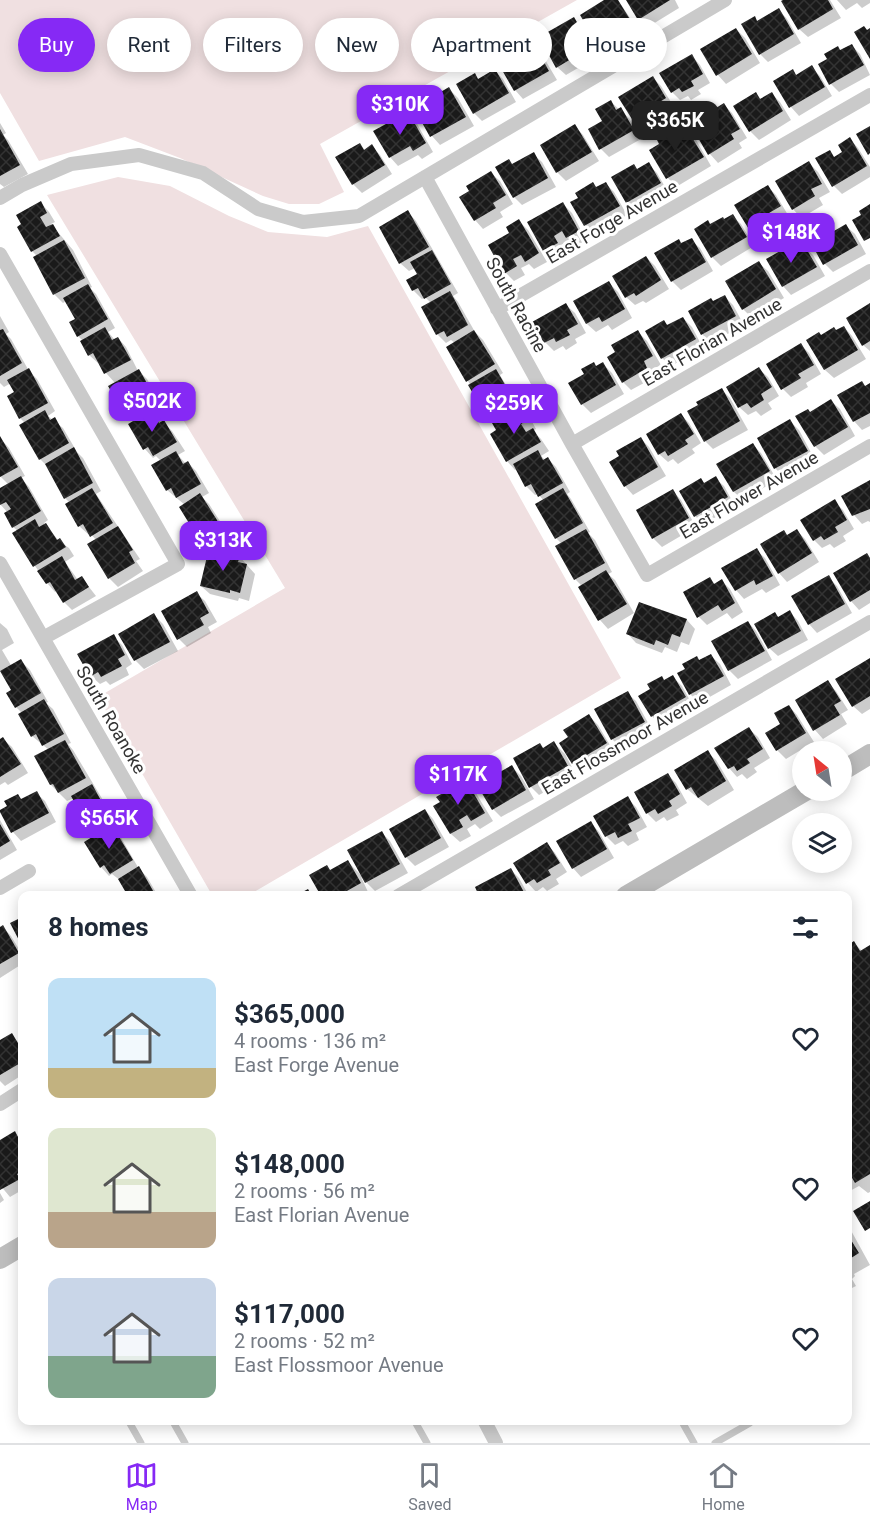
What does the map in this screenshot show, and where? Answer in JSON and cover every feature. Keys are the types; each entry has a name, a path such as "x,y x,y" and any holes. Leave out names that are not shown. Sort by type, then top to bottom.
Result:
{"main road":[{"path":"852,765 870,754"},
{"path":"635,891 792,799"},
{"path":"0,1259 18,1248"}],"street":[{"path":"0,198 22,185 71,164 139,154 203,173 258,209 303,222 359,216 725,0"},
{"name":"East Forge Avenue","path":"497,309 870,95"},
{"name":"South Racine","path":"426,177 497,309 647,575"},
{"path":"0,254 178,564 43,638"},
{"name":"East Florian Avenue","path":"572,444 870,271"},
{"name":"East Flower Avenue","path":"647,575 870,446"},
{"name":"South Roanoke","path":"0,563 188,891"},
{"name":"East Flossmoor Avenue","path":"407,891 870,622"},
{"path":"0,888 29,872"},
{"path":"0,1104 18,1093"},
{"path":"487,1425 496,1443"}],"lane":[{"path":"131,1425 141,1443"},
{"path":"175,1425 185,1443"},
{"path":"417,1425 427,1443"},
{"path":"684,1425 694,1443"},
{"path":"715,1443 746,1425"}],"shaded area":[{"path":"0,0 577,0 545,18 411,18 411,72 448,72 320,144 344,192 319,204 289,204 263,196 180,158 125,137 39,161 0,93"},
{"path":"118,177 170,186 229,216 268,232 327,237 368,226 621,678 256,891 210,891 98,697 285,588 47,195"}],"building":[{"path":"604,0 618,0 629,18 582,18 580,15"},
{"path":"626,0 670,0 641,18 637,18"},
{"path":"828,0 833,9 798,30 781,1"},
{"path":"779,8 794,34 759,55 741,24 755,16 757,21"},
{"path":"564,23 564,63 556,68 552,61 552,30"},
{"path":"864,26 867,30 870,28 870,59 854,32"},
{"path":"736,28 752,54 716,76 700,49"},
{"path":"852,44 864,65 829,85 818,64 827,59 824,54 838,46 840,50"},
{"path":"692,54 703,74 691,81 694,86 682,92 679,88 671,93 659,73 667,72 667,68"},
{"path":"812,65 825,87 789,108 773,81 793,69 796,75"},
{"path":"490,72 497,72 509,93 473,114 456,84 475,73 478,79"},
{"path":"503,72 547,72 514,91"},
{"path":"653,76 666,98 658,103 663,111 637,127 618,97"},
{"path":"449,87 466,117 430,137 414,108"},
{"path":"756,92 760,99 772,92 783,111 749,132 733,106"},
{"path":"611,100 616,110 621,107 634,130 599,150 588,129 602,121 595,109"},
{"path":"724,103 740,129 731,134 734,139 708,155 690,124"},
{"path":"408,112 426,143 413,151 410,146 389,158 373,131"},
{"path":"575,124 592,152 556,173 540,145"},
{"path":"870,126 870,153 868,155 856,134"},
{"path":"670,127 674,135 686,128 704,157 666,179 649,150 659,144 655,136"},
{"path":"0,129 20,165 0,176"},
{"path":"850,137 867,166 832,187 815,158 830,150 834,157 842,152 838,145"},
{"path":"360,143 364,150 372,144 385,165 352,185 335,157"},
{"path":"534,152 548,178 513,198 495,167 509,159 512,164"},
{"path":"809,161 822,184 811,189 815,196 792,210 775,181"},
{"path":"649,162 661,183 626,203 611,177 634,164 637,169"},
{"path":"491,171 506,195 493,203 496,208 474,221 459,197 469,191 466,186"},
{"path":"593,182 596,187 606,182 620,206 584,226 570,202 578,198 575,193"},
{"path":"768,185 781,206 769,213 772,218 750,231 734,205"},
{"path":"41,201 47,213 40,217 46,227 53,224 60,236 31,252 17,227 21,224 16,215"},
{"path":"563,202 579,231 566,238 562,231 554,236 558,243 543,251 527,222"},
{"path":"870,204 870,238 864,241 852,220 861,215 859,211"},
{"path":"408,210 429,247 399,264 379,227"},
{"path":"733,214 747,237 711,258 694,229 708,220 710,224"},
{"path":"519,219 539,253 525,262 521,255 513,259 517,266 504,274 488,245 509,233 506,227"},
{"path":"846,224 858,245 823,265 809,239 831,226 834,231"},
{"path":"692,238 706,262 671,282 654,253 679,239 681,243"},
{"path":"64,240 85,278 53,295 33,257"},
{"path":"791,245 795,250 804,245 817,267 782,287 766,259"},
{"path":"432,250 451,284 424,299 418,288 412,291 406,280 417,274 410,262"},
{"path":"646,256 661,280 636,296 634,293 625,298 612,276"},
{"path":"759,261 776,289 742,310 725,281"},
{"path":"609,281 625,309 602,322 599,317 586,324 573,301"},
{"path":"88,284 108,319 77,337 69,322 75,319 63,298"},
{"path":"450,291 468,325 447,337 444,331 436,335 421,307"},
{"path":"725,295 736,316 701,335 688,311 711,298 713,301"},
{"path":"566,303 578,324 567,330 570,335 556,342 554,338 544,343 532,322"},
{"path":"870,303 870,341 862,346 846,318"},
{"path":"683,317 696,339 661,359 645,331 664,320 667,325"},
{"path":"844,326 858,350 824,370 806,340 819,332 821,335 834,327 836,330"},
{"path":"105,327 112,340 118,337 131,360 104,374 93,353 88,356 80,341"},
{"path":"3,329 22,363 0,376 0,330"},
{"path":"474,330 495,364 466,382 446,347"},
{"path":"638,330 653,356 644,361 647,368 622,383 607,357 615,352 611,345"},
{"path":"801,343 814,365 798,374 801,378 781,390 766,364"},
{"path":"594,362 596,366 603,362 616,385 581,405 568,383 584,374 581,369"},
{"path":"759,367 772,387 761,394 764,400 751,408 747,403 738,408 726,387"},
{"path":"29,368 48,403 19,419 7,396 14,392 7,380"},
{"path":"139,369 157,401 138,411 129,395 117,401 108,386"},
{"path":"496,369 516,404 493,418 485,405 481,407 468,385"},
{"path":"862,381 865,386 870,383 870,413 853,422 837,395"},
{"path":"722,388 740,421 704,442 687,411 698,405 696,402"},
{"path":"831,399 848,427 814,447 795,416 808,409 810,412"},
{"path":"521,407 528,420 521,424 526,432 533,428 541,442 506,462 490,434 496,430 492,423"},
{"path":"45,410 50,420 55,417 69,443 39,460 19,425"},
{"path":"152,410 159,423 164,420 177,442 153,456 148,447 143,450 128,424"},
{"path":"681,413 694,434 685,440 688,444 668,456 665,451 658,455 646,434"},
{"path":"790,419 808,451 774,469 757,438"},
{"path":"0,436 18,467 0,477"},
{"path":"641,437 658,467 624,487 609,462 619,456 616,451"},
{"path":"753,443 770,471 733,492 716,464"},
{"path":"74,447 93,483 64,499 45,464"},
{"path":"538,450 543,460 548,457 563,483 538,497 531,484 525,487 513,464"},
{"path":"176,451 183,464 188,461 201,484 176,498 171,488 166,491 151,465"},
{"path":"21,476 41,511 12,528 4,513 11,509 6,502 0,505 0,488"},
{"path":"716,476 728,497 694,517 679,491 701,478 704,483"},
{"path":"870,480 870,509 852,516 841,496"},
{"path":"92,488 113,523 90,537 83,524 78,527 65,504"},
{"path":"563,488 583,523 555,539 535,504"},
{"path":"673,489 689,518 652,539 636,510"},
{"path":"200,493 222,528 200,541 179,507"},
{"path":"835,499 847,520 835,527 838,532 824,540 821,536 813,541 800,520"},
{"path":"35,519 39,527 46,523 57,540 60,538 66,547 33,567 12,533"},
{"path":"118,526 133,550 129,552 135,563 108,579 87,544"},
{"path":"586,529 605,563 574,580 555,546"},
{"path":"797,529 812,553 778,574 760,544 784,530 787,535"},
{"path":"209,548 240,555 238,562 247,564 240,593 200,586"},
{"path":"757,548 773,576 756,585 754,580 735,591 721,568"},
{"path":"867,553 870,558 870,590 850,602 833,573"},
{"path":"62,556 75,580 82,576 89,587 63,603 50,582 46,584 37,571"},
{"path":"606,570 627,604 598,621 578,587"},
{"path":"829,575 845,604 808,625 791,596"},
{"path":"710,577 714,584 722,579 735,603 722,611 718,605 697,618 683,592"},
{"path":"197,591 209,613 200,618 204,625 177,640 161,611"},
{"path":"639,602 687,619 680,637 672,634 668,645 656,640 654,645 626,634"},
{"path":"790,610 801,631 768,649 754,624 775,612 778,617"},
{"path":"154,613 170,642 134,661 118,634"},
{"path":"748,621 765,651 728,671 711,641"},
{"path":"114,634 125,655 118,659 122,666 101,677 98,672 90,677 77,654"},
{"path":"711,654 724,676 689,695 677,673 685,669 682,664 697,656 699,660"},
{"path":"870,658 870,696 852,707 835,679"},
{"path":"21,659 41,693 15,708 6,693 11,690 0,671"},
{"path":"673,675 686,697 651,717 638,696 650,689 647,684 662,676 664,680"},
{"path":"828,680 841,701 834,705 840,715 813,731 795,700"},
{"path":"628,691 645,722 611,740 594,709"},
{"path":"44,699 64,734 42,746 36,734 31,737 18,714"},
{"path":"789,705 806,733 776,751 765,733 780,724 774,713"},
{"path":"589,714 607,743 572,764 559,743 568,737 563,730"},
{"path":"749,727 763,749 747,759 750,763 737,771 734,766 728,769 714,748"},
{"path":"3,737 21,764 0,777 0,739"},
{"path":"65,740 86,778 58,793 53,784 50,785 34,756"},
{"path":"554,741 568,766 529,788 513,758 540,743 543,748"},
{"path":"708,750 726,781 698,798 691,787 686,790 674,770"},
{"path":"512,765 526,790 492,810 477,785"},
{"path":"668,773 680,794 669,801 672,806 658,814 655,809 646,814 634,792"},
{"path":"466,780 485,813 471,821 467,815 459,820 463,827 450,834 433,806 440,802 436,797"},
{"path":"92,784 111,819 86,833 73,810 77,807 71,796"},
{"path":"37,791 49,813 11,833 0,812 7,806 4,801 18,794 21,799"},
{"path":"628,796 640,818 628,824 632,831 618,838 615,832 605,837 593,816"},
{"path":"425,809 441,838 405,858 389,829"},
{"path":"591,821 607,849 572,869 556,841"},
{"path":"0,824 10,841 0,847"},
{"path":"112,825 133,860 110,874 104,865 100,868 84,842"},
{"path":"382,831 400,864 365,883 347,850"},
{"path":"547,842 560,863 548,870 551,875 537,883 534,879 526,884 513,863"},
{"path":"348,860 361,883 347,891 318,891 309,875 327,865 330,870"},
{"path":"139,866 153,891 125,891 118,879"},
{"path":"511,868 523,891 477,891 475,887"},
{"path":"18,919 18,938 10,923"},
{"path":"3,925 18,954 0,964 0,927"},
{"path":"854,941 860,951 870,945 870,1174 855,1183 852,1178 852,942"},
{"path":"12,1033 18,1043 18,1064 0,1075 0,1040"},
{"path":"15,1131 18,1137 18,1180 0,1190 0,1140"},
{"path":"870,1201 870,1228 865,1231 853,1211"},
{"path":"852,1242 859,1253 852,1257"}]}
